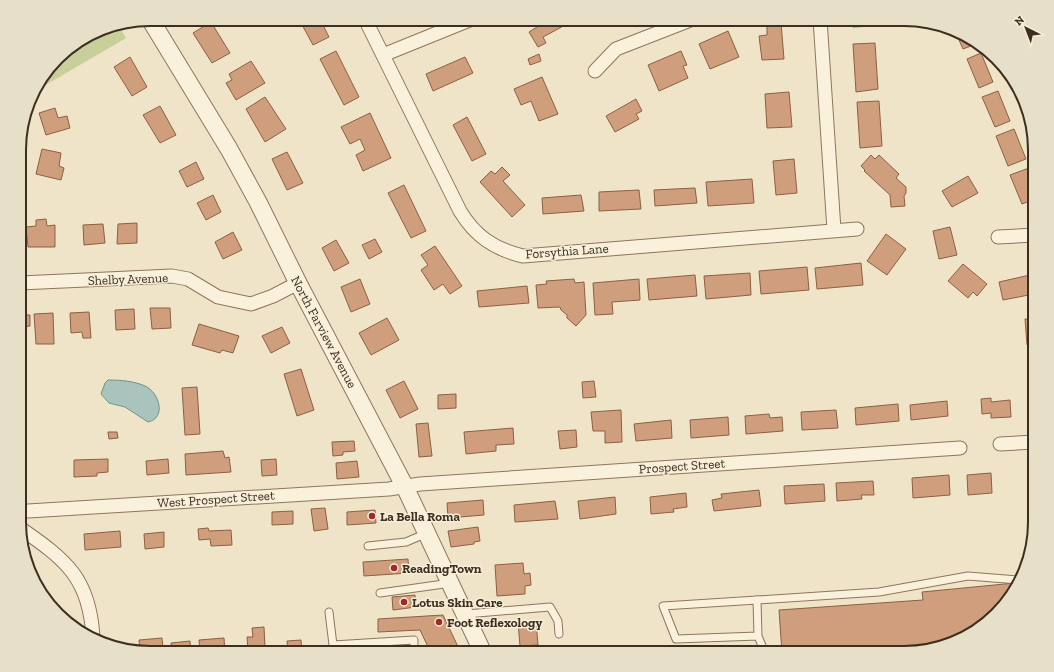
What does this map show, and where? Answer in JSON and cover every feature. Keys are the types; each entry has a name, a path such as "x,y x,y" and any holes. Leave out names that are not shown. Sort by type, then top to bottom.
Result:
{"street":[{"name":"North Farview Avenue","path":"154,26 229,149 405,487 480,646"},
{"name":"Forsythia Lane","path":"368,26 460,211 478,235 492,245 508,252 523,256 857,228"},
{"path":"383,55 455,26"},
{"path":"595,71 616,49 675,26"},
{"path":"820,26 834,230"},
{"path":"998,237 1028,235"},
{"name":"Shelby Avenue","path":"26,283 172,276 188,280 218,297 251,304 272,296 298,283"},
{"path":"1000,444 1028,442"},
{"name":"Prospect Street","path":"405,487 420,484 960,448"},
{"name":"West Prospect Street","path":"28,511 405,487"},
{"path":"27,533 68,565 85,590 92,620 93,632"}],"lane":[{"path":"368,546 406,542 427,533"},
{"path":"758,636 676,639 663,606 879,592 968,576 1013,580"},
{"path":"380,593 451,583"},
{"path":"757,600 758,636 762,646"},
{"path":"466,614 550,607 558,621 559,634"},
{"path":"329,612 333,646 414,640 414,646"}],"green space":[{"path":"121,30 126,38 44,86 57,68 68,57 88,43 103,35"}],"water":[{"path":"108,380 132,382 141,384 150,389 159,405 158,416 154,420 148,422 125,407 109,403 101,394 105,383"}],"building":[{"path":"204,26 213,26 230,53 212,63 193,33"},
{"path":"303,26 324,26 329,37 313,45"},
{"path":"563,26 543,37 546,43 538,47 529,32 537,27"},
{"path":"767,26 781,26 784,59 762,60 759,36 767,35"},
{"path":"728,31 739,57 710,69 699,44"},
{"path":"958,39 971,46 963,49"},
{"path":"875,43 878,89 856,92 853,44"},
{"path":"336,51 359,97 344,105 320,59"},
{"path":"681,51 687,65 683,66 688,78 659,91 648,65"},
{"path":"981,53 993,82 979,88 967,59"},
{"path":"539,54 541,61 530,65 528,59"},
{"path":"130,57 147,87 132,96 114,67"},
{"path":"465,57 473,73 433,91 426,74"},
{"path":"251,61 265,83 236,100 226,83 232,80 229,74"},
{"path":"542,77 558,114 539,121 531,101 521,105 514,89"},
{"path":"998,91 1010,121 995,127 982,97"},
{"path":"789,92 792,127 767,128 765,94"},
{"path":"265,97 286,129 265,142 246,109"},
{"path":"636,99 642,111 636,114 639,119 615,132 606,116"},
{"path":"879,101 882,146 860,148 857,102"},
{"path":"160,106 176,135 160,143 143,115"},
{"path":"55,108 58,118 67,116 70,128 46,135 39,113"},
{"path":"370,113 391,158 363,171 356,155 365,150 360,139 350,144 341,127"},
{"path":"467,117 486,154 472,161 453,125"},
{"path":"1014,129 1026,159 1008,166 996,136"},
{"path":"42,149 61,153 59,166 64,168 61,180 36,174"},
{"path":"287,152 303,183 287,190 272,159"},
{"path":"871,155 875,159 879,155 899,174 896,178 906,187 906,193 904,196 905,206 891,207 890,195 864,171 865,170 861,166"},
{"path":"794,159 797,193 776,195 773,161"},
{"path":"196,162 204,179 187,187 179,171"},
{"path":"502,167 510,175 503,181 525,205 512,217 480,182 491,171 495,174"},
{"path":"1028,168 1028,202 1022,204 1010,175"},
{"path":"968,176 978,193 952,207 942,191"},
{"path":"752,179 754,203 708,206 706,182"},
{"path":"404,185 426,231 411,238 388,193"},
{"path":"695,188 697,203 655,206 654,190"},
{"path":"639,190 641,209 599,211 599,192"},
{"path":"213,195 221,212 206,220 197,203"},
{"path":"581,195 584,211 543,214 542,198"},
{"path":"46,219 47,226 55,225 55,247 28,247 26,227 36,226 36,220"},
{"path":"137,223 137,243 117,244 118,224"},
{"path":"103,224 105,243 84,245 83,225"},
{"path":"950,227 957,255 939,259 933,231"},
{"path":"233,232 242,250 223,259 215,242"},
{"path":"886,234 906,249 887,275 867,261"},
{"path":"375,239 382,252 369,259 362,245"},
{"path":"336,240 349,263 334,271 322,248"},
{"path":"435,246 462,286 450,294 443,284 434,290 421,270 428,265 421,255"},
{"path":"861,263 863,285 817,289 815,268"},
{"path":"963,264 987,284 977,296 973,292 968,298 948,281"},
{"path":"807,267 809,290 761,294 759,271"},
{"path":"750,273 751,295 706,299 704,276"},
{"path":"695,275 697,296 649,300 647,279"},
{"path":"1028,275 1028,295 1003,300 999,282"},
{"path":"360,279 370,304 351,312 341,287"},
{"path":"574,279 575,283 584,282 586,315 576,326 567,318 567,315 561,310 560,307 538,308 536,285 547,284 546,281"},
{"path":"639,279 640,300 612,302 613,314 595,315 593,283"},
{"path":"527,286 529,303 479,307 477,291"},
{"path":"150,308 170,308 171,328 152,329"},
{"path":"134,309 135,329 116,330 115,310"},
{"path":"89,312 91,338 83,338 82,332 71,333 70,313"},
{"path":"53,313 54,344 36,344 34,314"},
{"path":"26,315 30,315 30,326 26,326"},
{"path":"387,318 399,340 371,355 359,333"},
{"path":"1025,319 1028,319 1027,345"},
{"path":"199,324 239,336 233,353 222,350 220,353 192,345"},
{"path":"282,327 290,343 271,353 262,336"},
{"path":"301,369 314,410 297,416 284,374"},
{"path":"404,381 418,409 400,418 386,390"},
{"path":"594,381 596,397 583,398 582,382"},
{"path":"197,387 200,434 185,435 182,388"},
{"path":"456,394 456,408 438,409 438,395"},
{"path":"991,398 991,402 1010,400 1011,417 991,418 991,413 982,414 981,399"},
{"path":"947,401 948,416 911,420 910,405"},
{"path":"898,404 899,421 856,425 855,408"},
{"path":"621,410 622,442 605,443 605,431 593,431 591,412"},
{"path":"836,410 838,428 802,430 801,412"},
{"path":"769,414 770,418 782,417 783,431 746,434 745,416"},
{"path":"728,417 729,435 691,438 690,420"},
{"path":"671,420 672,438 636,441 634,424"},
{"path":"428,423 432,456 419,457 416,424"},
{"path":"513,428 514,444 496,445 496,451 466,454 464,432"},
{"path":"576,430 577,447 560,449 558,431"},
{"path":"108,432 117,432 118,438 109,439"},
{"path":"354,441 355,451 343,452 343,455 333,456 332,442"},
{"path":"223,451 225,458 229,457 231,472 186,475 185,454"},
{"path":"108,459 108,472 97,473 97,476 74,477 74,460"},
{"path":"168,459 169,473 147,475 146,461"},
{"path":"276,459 277,475 262,476 261,460"},
{"path":"357,461 359,477 337,479 336,463"},
{"path":"991,473 992,493 968,495 967,475"},
{"path":"949,475 950,495 913,498 912,478"},
{"path":"873,481 874,495 861,495 862,499 837,501 836,483"},
{"path":"824,484 825,501 785,504 784,486"},
{"path":"759,490 761,506 714,511 712,500 722,498 721,494"},
{"path":"686,493 687,507 673,509 674,512 651,514 650,497"},
{"path":"615,497 616,514 580,519 578,501"},
{"path":"483,500 484,515 448,518 447,503"},
{"path":"555,501 558,519 515,522 514,505"},
{"path":"325,508 328,529 314,531 311,509"},
{"path":"375,510 376,523 347,525 347,512"},
{"path":"293,511 293,524 272,525 272,512"},
{"path":"478,527 480,541 474,542 474,544 451,547 448,531"},
{"path":"208,528 209,531 231,530 232,545 211,546 210,539 199,540 198,529"},
{"path":"120,531 121,547 85,550 84,534"},
{"path":"164,532 164,547 145,549 144,534"},
{"path":"408,559 409,573 364,576 363,562"},
{"path":"523,563 524,574 530,573 531,585 525,586 525,594 497,596 495,565"},
{"path":"1011,583 992,610 966,629 951,637 936,642 912,646 782,646 779,610 923,600 922,592"},
{"name":"Lotus Skin Care","path":"415,595 416,607 393,610 392,597"},
{"path":"443,615 458,646 428,646 420,630 378,632 378,619"},
{"path":"536,621 538,645 520,646 518,622"},
{"path":"264,627 265,646 248,646 247,637 253,637 252,628"},
{"path":"162,638 163,646 139,645 139,640"},
{"path":"224,638 225,646 199,646 199,640"},
{"path":"301,640 301,646 287,646 287,641"},
{"path":"190,641 190,646 171,646 171,643"}],"place":[{"name":"La Bella Roma","path":"372,516"},
{"name":"ReadingTown","path":"394,568"},
{"name":"Lotus Skin Care","path":"404,602"},
{"name":"Foot Reflexology","path":"439,622"}]}
